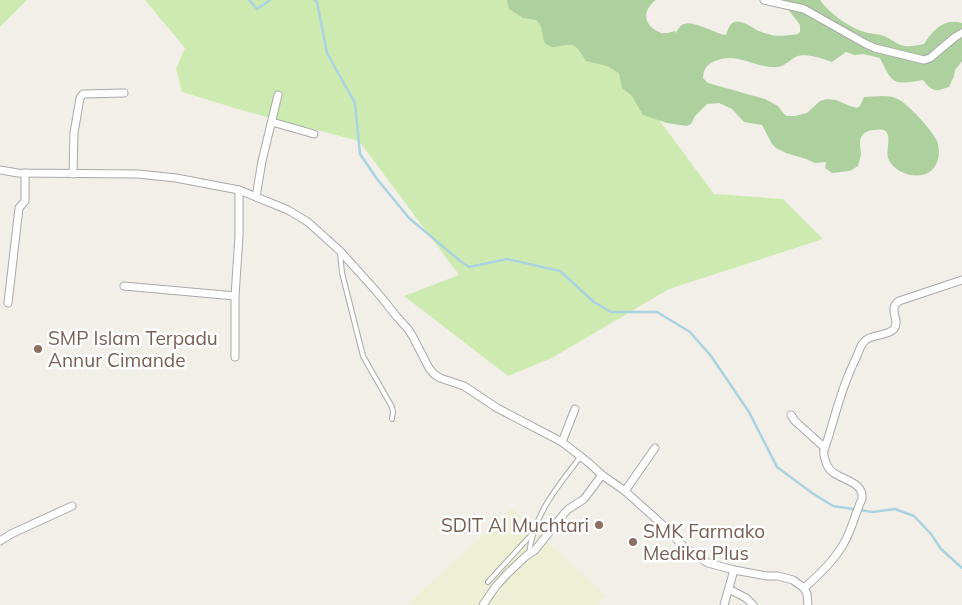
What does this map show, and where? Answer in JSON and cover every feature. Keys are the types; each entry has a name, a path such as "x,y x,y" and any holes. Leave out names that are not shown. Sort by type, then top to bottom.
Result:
{"street":[{"path":"764,0 804,9 875,48 924,60 930,58 954,37 962,33"},
{"path":"73,174 74,132 81,96 83,94 124,93"},
{"path":"256,197 262,161 278,95"},
{"path":"272,122 314,134"},
{"path":"0,170 25,173 154,175 239,190 288,210 308,222 340,251 377,292 408,329 428,368 434,374 464,386 498,408 562,442 625,491 684,547 708,563 734,570 793,580 804,588 807,594 808,605"},
{"path":"8,303 19,208 26,198 25,173"},
{"path":"235,356 239,190"},
{"path":"804,588 841,549 862,499 861,489 834,474 828,468 824,457 839,399 848,373 865,340 895,328 894,305 899,301 962,280"},
{"path":"124,286 235,296"},
{"path":"562,442 574,409"},
{"path":"791,415 795,421 825,448"},
{"path":"625,491 655,448"},
{"path":"483,605 496,586 535,550 567,510 584,499 602,475"},
{"path":"0,541 10,534 72,506"},
{"path":"724,605 734,570"},
{"path":"729,590 746,598 753,605"}],"lane":[{"path":"340,251 342,273 364,356 392,407 392,419"},
{"path":"529,554 532,534 538,518 581,456"},
{"path":"488,582 532,534"}],"green space":[{"path":"0,0 27,0 0,27"},
{"path":"145,0 513,0 623,71 714,194 783,199 823,239 669,289 552,358 508,376 404,296 459,275 359,141 248,112 182,92 176,69 185,48"},
{"path":"507,0 656,0 648,8 646,17 650,25 661,33 675,31 676,33 681,25 688,23 726,35 731,24 737,21 759,31 782,36 795,35 800,32 800,25 783,0 820,0 835,16 855,28 884,36 904,46 924,44 935,30 944,24 950,22 962,23 962,61 955,70 949,87 940,90 932,89 923,80 895,81 888,74 880,58 846,52 832,62 802,55 778,67 762,66 739,59 723,58 710,64 703,75 703,78 708,83 765,99 778,106 787,116 807,113 820,101 827,99 836,100 857,108 864,97 894,97 913,112 934,136 939,148 937,163 928,173 922,175 902,172 891,164 888,158 888,135 886,131 872,130 865,133 861,138 861,155 858,166 850,171 832,173 825,168 826,162 815,163 776,148 762,125 744,122 732,109 719,103 707,104 695,116 691,124 687,126 667,123 643,115 632,96 622,88 619,73 607,66 586,61 576,47 572,45 549,46 544,41 541,27 536,20 523,18 509,9"},
{"path":"512,508 606,596 595,605 407,605"}],"waterway":[{"path":"249,0 257,9 270,0"},
{"path":"315,0 317,2 327,53 355,103 360,154 377,179 409,218 469,267 507,259 560,271 594,302 611,312 657,312 690,332 711,356 749,412 777,467 833,506 873,512 895,509 914,516 931,534 941,549 962,568"}],"place":[{"name":"SMP Islam Terpadu Annur Cimande","path":"38,349"},
{"name":"SDIT Al Muchtari","path":"599,525"},
{"name":"SMK Farmako Medika Plus","path":"633,542"}]}
